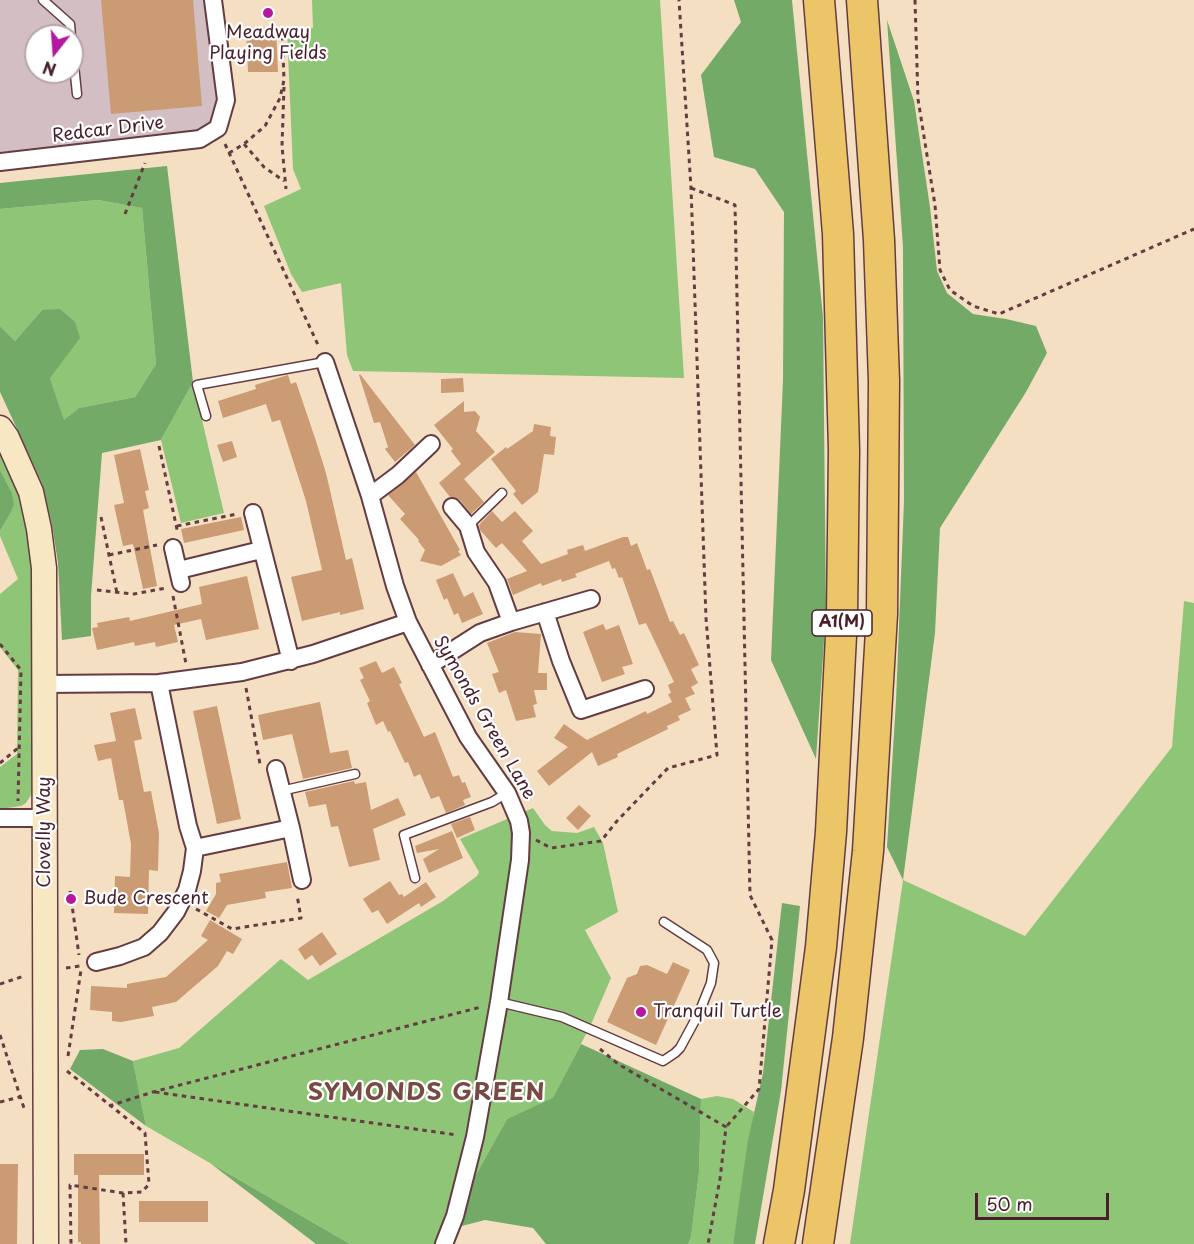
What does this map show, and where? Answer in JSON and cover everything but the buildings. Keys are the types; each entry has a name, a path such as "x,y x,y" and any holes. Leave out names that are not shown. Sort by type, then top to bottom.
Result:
{"highway":[{"name":"A1(M)","path":"779,1244 789,1191 821,947 831,822 842,616 844,450 838,234 819,0"},
{"name":"A1(M)","path":"818,1244 848,1038 864,886 877,733 882,614 884,381 880,251 862,0"}],"street":[{"path":"213,0 226,100 218,128"},
{"name":"Redcar Drive","path":"0,162 200,139 218,128"},
{"name":"Symonds Green Lane","path":"325,362 370,496 408,622 468,737 507,793 519,821 521,833 520,860 499,1002 475,1137 455,1216 444,1244"},
{"name":"Clovelly Way","path":"0,428 7,438 31,492 44,568 46,1244"},
{"path":"370,496 398,475 431,444"},
{"path":"452,507 468,526 476,552 497,582 511,622"},
{"path":"253,513 291,661"},
{"path":"173,548 180,576 261,550"},
{"path":"430,665 480,633 591,599"},
{"path":"545,612 561,661 581,710 645,689"},
{"path":"45,684 159,683 242,672 291,661 408,622"},
{"path":"89,964 144,947 160,933 182,901 190,880 195,848 188,826 159,683"},
{"path":"276,769 302,880"},
{"path":"0,818 45,818"},
{"path":"195,848 291,828"}],"lane":[{"path":"43,0 70,24"},
{"path":"76,84 77,94"},
{"path":"206,416 197,385 325,362"},
{"path":"468,526 502,493"},
{"path":"281,791 355,774"},
{"path":"415,878 404,835 492,802 507,793"},
{"path":"499,1002 562,1017 663,1060 680,1048 699,1013 711,983 714,963 707,950 664,922"}],"path":[{"path":"521,833 551,848 601,841 668,768 717,755 706,618 691,188 679,0"},
{"path":"915,0 918,99 935,206 940,270 950,290 973,306 999,314 1194,229"},
{"path":"282,25 284,80 282,146 286,189"},
{"path":"229,153 244,144 265,126 280,98 284,80"},
{"path":"218,128 325,362"},
{"path":"125,214 152,144"},
{"path":"244,144 264,167 284,181"},
{"path":"691,188 735,205 750,895 772,940 759,1089 726,1127 720,1179 708,1244"},
{"path":"109,555 160,544 173,548 180,540 159,446"},
{"path":"177,526 240,513 253,513"},
{"path":"101,517 117,593"},
{"path":"97,590 134,594 171,587 185,654 186,680"},
{"path":"0,644 21,670 18,818"},
{"path":"242,672 261,771 276,769"},
{"path":"0,763 18,748"},
{"path":"182,901 232,929 301,918 296,889 302,880"},
{"path":"67,1058 89,964 70,891"},
{"path":"58,969 89,964"},
{"path":"0,984 30,974"},
{"path":"109,1106 153,1092 499,1002"},
{"path":"0,1035 27,1116"},
{"path":"593,1043 618,1064 726,1127"},
{"path":"66,1069 145,1133 149,1184 142,1192 123,1192 70,1185 71,1244"},
{"path":"153,1092 475,1137"},
{"path":"0,1102 20,1097"},
{"path":"123,1192 126,1244"}],"shaded area":[{"path":"0,0 204,0 218,104 213,120 200,131 0,153"}],"green space":[{"path":"312,0 660,0 684,378 353,371 347,355 341,283 302,292 291,274 264,206 301,189 293,169 287,30 313,28"},
{"path":"734,0 792,0 823,317 826,612 816,759 771,660 783,380 784,212 755,169 714,157 701,75 741,22"},
{"path":"887,20 914,101 937,271 947,293 973,314 1036,326 1047,353 1026,392 940,528 935,633 903,880 887,847 896,701 904,501 903,247"},
{"path":"167,166 193,382 161,440 102,453 91,596 91,636 62,640 58,563 42,483 0,392 0,326 15,341 42,310 60,309 75,322 80,338 50,378 64,420 79,408 135,397 156,364 142,208 98,200 0,209 0,183"},
{"path":"98,200 142,208 156,364 135,397 79,408 64,421 50,378 42,310 15,341 0,326 0,209"},
{"path":"193,382 224,513 181,523 161,440"},
{"path":"0,448 20,494 32,543 34,790 26,803 21,806 0,809 0,767 17,754 18,670 0,647 0,594 18,579 0,536 0,531 10,514 11,491 0,470"},
{"path":"0,470 11,491 14,504 0,531"},
{"path":"1184,601 1194,603 1194,1244 850,1244 903,880 1025,936 1172,747"},
{"name":"SYMONDS GREEN","path":"533,808 552,831 577,833 594,827 603,843 618,912 585,930 611,978 593,1020 553,1099 507,1119 468,1189 453,1244 350,1244 146,1126 133,1061 179,1048 281,959 308,980 443,901 477,876 479,872 460,839"},
{"path":"782,903 800,906 781,1091 755,1244 733,1244 748,1140 763,1073"},
{"path":"581,1044 701,1099 699,1172 691,1237 688,1244 546,1244 533,1228 485,1220 458,1227 468,1189 507,1119 553,1098"},
{"path":"103,1049 133,1061 146,1126 70,1069 80,1050"},
{"path":"717,1096 733,1099 754,1112 733,1244 688,1244 691,1237 699,1172 701,1099"},
{"path":"210,1163 350,1244 316,1244"}],"place":[{"name":"Meadway Playing Fields","path":"268,13"},
{"name":"Bude Crescent","path":"71,899"},
{"name":"Tranquil Turtle","path":"641,1012"}],"district":[{"name":"SYMONDS GREEN","path":"427,1093"}]}
